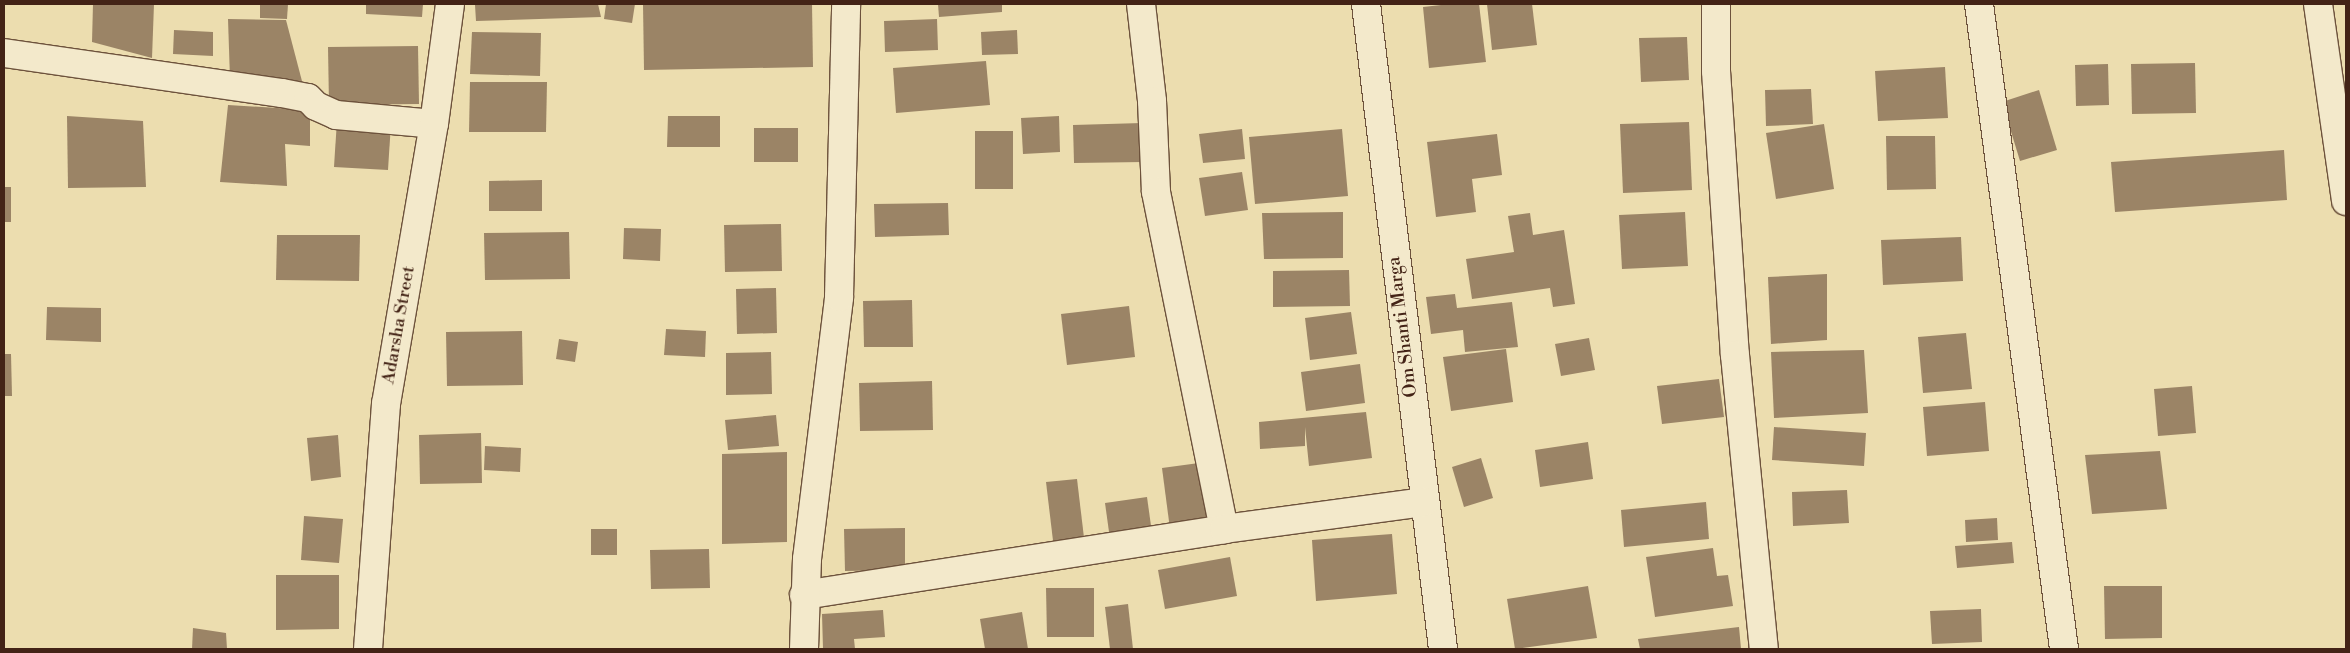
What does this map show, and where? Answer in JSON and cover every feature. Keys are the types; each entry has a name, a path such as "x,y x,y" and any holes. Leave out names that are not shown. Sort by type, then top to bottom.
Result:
{"street":[{"name":"Adarsha Street","path":"368,649 386,404 434,124 450,4"},
{"path":"804,649 804,595 839,297 846,4"},
{"path":"1141,4 1152,101 1156,192 1224,529"},
{"name":"Om Shanti Marga","path":"1366,4 1442,649"},
{"path":"1716,4 1716,71 1735,355 1764,649"},
{"path":"1979,4 2064,649"},
{"path":"2318,4 2346,201"},
{"path":"4,53 300,97 336,114 434,124"},
{"path":"804,595 1224,529 1424,502"}],"building":[{"path":"93,4 154,4 152,58 92,42"},
{"path":"260,4 288,4 287,19 260,18"},
{"path":"366,4 423,4 422,17 366,14"},
{"path":"598,4 601,17 476,21 475,5"},
{"path":"606,4 635,4 632,23 604,19"},
{"path":"643,4 812,4 813,67 644,70"},
{"path":"938,4 1002,4 1002,12 939,17"},
{"path":"1450,4 1479,4 1486,62 1429,68 1423,7"},
{"path":"1487,4 1532,4 1537,45 1492,50"},
{"path":"228,19 286,20 303,85 230,79"},
{"path":"937,19 938,50 885,52 884,21"},
{"path":"174,30 213,32 213,56 173,54"},
{"path":"1017,30 1018,54 982,55 981,32"},
{"path":"472,32 541,33 540,76 470,74"},
{"path":"1687,37 1689,80 1641,82 1639,38"},
{"path":"418,46 419,104 329,105 328,47"},
{"path":"986,61 990,105 896,113 893,68"},
{"path":"2195,63 2196,113 2132,114 2131,64"},
{"path":"2108,64 2109,105 2076,106 2075,65"},
{"path":"1945,67 1948,118 1878,121 1875,71"},
{"path":"470,82 547,82 546,132 469,132"},
{"path":"1811,89 1813,124 1766,126 1765,90"},
{"path":"2039,90 2057,150 2020,161 2002,102"},
{"path":"228,105 310,110 310,146 285,144 287,186 220,182"},
{"path":"67,116 143,121 146,187 68,188"},
{"path":"668,116 720,116 720,147 667,147"},
{"path":"1059,116 1060,152 1023,154 1021,118"},
{"path":"337,120 391,123 388,170 334,167"},
{"path":"1689,122 1692,190 1623,193 1620,124"},
{"path":"1142,123 1143,162 1074,163 1073,125"},
{"path":"1824,124 1834,189 1776,199 1766,133"},
{"path":"754,128 798,128 798,162 754,162"},
{"path":"1242,129 1245,159 1203,163 1199,134"},
{"path":"1342,129 1348,196 1255,204 1249,137"},
{"path":"975,131 1013,131 1013,189 975,189"},
{"path":"1497,134 1502,175 1472,179 1476,212 1436,217 1427,142"},
{"path":"1886,136 1935,136 1936,189 1887,190"},
{"path":"2284,150 2287,200 2115,212 2111,162"},
{"path":"1242,172 1248,210 1205,216 1199,178"},
{"path":"542,180 542,211 489,211 489,181"},
{"path":"4,187 11,187 11,222 4,222"},
{"path":"948,203 949,235 875,237 874,204"},
{"path":"1343,212 1343,258 1264,259 1262,213"},
{"path":"1685,212 1688,266 1622,269 1619,215"},
{"path":"1530,213 1533,235 1564,230 1575,304 1553,307 1550,288 1472,299 1466,259 1514,252 1508,216"},
{"path":"781,224 782,271 725,272 724,225"},
{"path":"624,228 661,229 660,261 623,259"},
{"path":"569,232 570,279 485,280 484,233"},
{"path":"277,235 360,235 359,281 276,280"},
{"path":"1961,237 1963,281 1883,285 1881,240"},
{"path":"1349,270 1350,306 1273,307 1273,271"},
{"path":"1827,274 1827,340 1771,344 1768,277"},
{"path":"776,288 777,333 737,334 736,289"},
{"path":"1455,294 1457,308 1512,302 1518,347 1465,352 1463,330 1431,334 1426,297"},
{"path":"912,300 913,347 864,347 863,301"},
{"path":"1129,306 1135,357 1067,365 1061,314"},
{"path":"47,307 101,308 101,342 46,340"},
{"path":"1351,312 1357,354 1310,360 1305,318"},
{"path":"666,329 706,331 705,357 664,355"},
{"path":"522,331 523,385 447,386 446,332"},
{"path":"1966,333 1972,389 1923,393 1918,337"},
{"path":"1589,338 1595,370 1561,376 1555,344"},
{"path":"559,339 578,342 575,362 556,359"},
{"path":"1506,349 1513,402 1451,411 1443,357"},
{"path":"1864,350 1868,413 1774,418 1771,352"},
{"path":"771,352 772,394 726,395 726,353"},
{"path":"4,354 11,354 12,396 4,396"},
{"path":"1360,364 1365,403 1306,411 1301,372"},
{"path":"1719,379 1724,417 1662,424 1657,386"},
{"path":"932,381 933,430 860,431 859,383"},
{"path":"2192,386 2196,433 2158,436 2154,389"},
{"path":"1985,402 1989,451 1927,456 1923,407"},
{"path":"1366,412 1372,458 1309,466 1305,427 1305,446 1260,449 1259,422"},
{"path":"776,415 779,446 728,450 725,420"},
{"path":"1774,427 1866,433 1864,466 1772,460"},
{"path":"481,433 482,483 420,484 419,435"},
{"path":"338,435 341,477 311,481 307,438"},
{"path":"1588,442 1593,479 1540,487 1535,450"},
{"path":"485,446 521,448 520,472 484,470"},
{"path":"2160,451 2167,509 2092,514 2085,455"},
{"path":"787,452 787,542 722,544 722,454"},
{"path":"1481,458 1493,498 1464,507 1452,467"},
{"path":"1199,463 1208,523 1170,529 1162,468"},
{"path":"1077,479 1085,546 1054,549 1046,482"},
{"path":"1847,490 1849,523 1793,526 1792,492"},
{"path":"1147,497 1152,533 1110,539 1105,503"},
{"path":"1706,502 1709,539 1624,547 1621,510"},
{"path":"304,516 343,519 339,563 301,560"},
{"path":"1997,518 1998,540 1966,542 1965,520"},
{"path":"905,528 905,570 845,571 844,529"},
{"path":"591,529 617,529 617,555 591,555"},
{"path":"1392,534 1397,594 1316,601 1312,540"},
{"path":"2012,542 2014,563 1957,568 1955,546"},
{"path":"1713,548 1717,576 1728,575 1733,606 1655,617 1646,557"},
{"path":"709,549 710,588 651,589 650,550"},
{"path":"1230,557 1237,596 1165,609 1158,570"},
{"path":"276,575 339,575 339,629 276,630"},
{"path":"1588,586 1597,638 1515,649 1507,599"},
{"path":"2104,586 2162,586 2162,638 2105,639"},
{"path":"1046,588 1094,588 1094,637 1047,637"},
{"path":"1128,604 1133,649 1110,649 1105,607"},
{"path":"1981,609 1982,642 1932,644 1930,611"},
{"path":"883,610 885,637 854,639 855,649 823,649 822,614"},
{"path":"1022,612 1028,649 985,649 980,619"},
{"path":"1739,627 1741,649 1640,649 1638,639"},
{"path":"193,628 226,633 227,649 192,649"}]}
